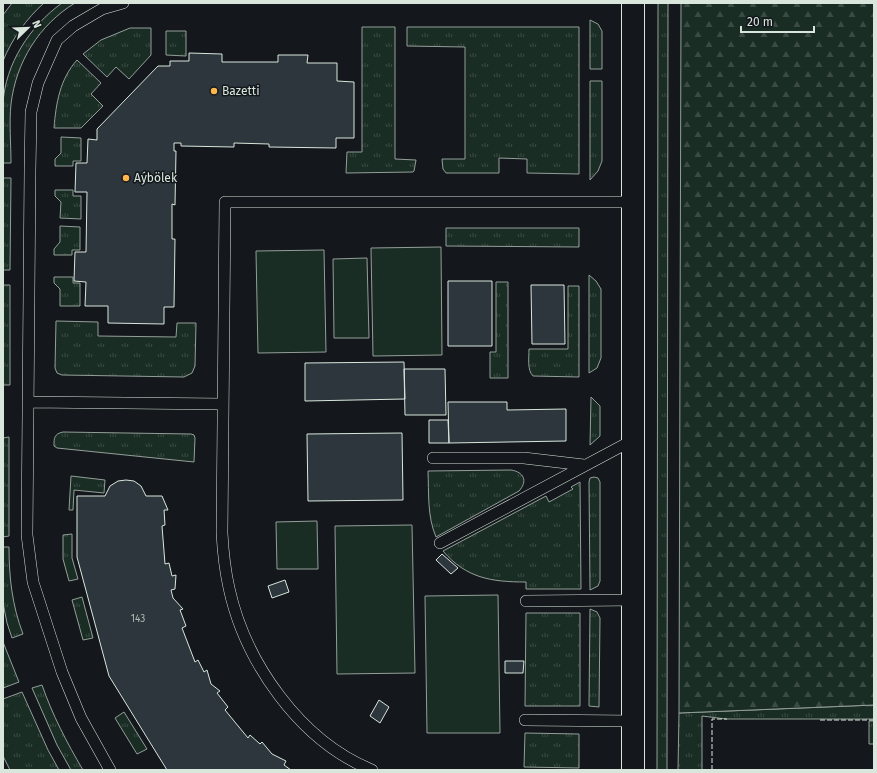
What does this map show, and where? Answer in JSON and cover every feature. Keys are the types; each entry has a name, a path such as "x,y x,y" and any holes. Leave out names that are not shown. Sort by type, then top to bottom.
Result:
{"street":[{"path":"633,3 633,770"}],"lane":[{"path":"110,770 81,718 62,672 33,582 27,535 31,112 38,83 57,40 73,26 96,12 124,3"},
{"path":"372,770 346,758 326,744 286,704 266,676 250,649 238,619 229,588 222,533 225,202 632,202"},
{"path":"28,402 223,404"},
{"path":"440,543 633,440"},
{"path":"433,458 524,458 584,465"},
{"path":"526,601 633,600"},
{"path":"525,720 633,721"}],"green space":[{"path":"12,3 44,3 20,30 3,61 3,15"},
{"path":"62,3 75,3 62,12 40,34 31,46 18,74 10,111 11,163 3,163 3,104 5,89 14,61 21,47 30,35 50,12"},
{"path":"658,3 668,3 667,770 657,770"},
{"path":"681,3 874,3 874,705 679,713"},
{"path":"590,20 598,24 602,31 602,69 590,69"},
{"path":"362,27 395,27 395,159 416,160 413,172 346,173 347,152 362,152"},
{"path":"407,27 579,27 579,174 527,173 527,159 499,158 499,173 446,173 443,169 442,159 465,159 465,47 407,46"},
{"path":"130,28 151,28 151,55 129,79 116,67 107,77 83,54 101,40"},
{"path":"166,31 186,31 186,56 166,55"},
{"path":"77,60 101,83 91,94 103,106 81,128 54,128 56,110 63,83 71,67"},
{"path":"590,81 602,81 602,161 598,171 590,180"},
{"path":"61,137 81,138 81,161 73,161 73,166 55,166 55,159 61,153"},
{"path":"3,178 11,178 10,270 3,270"},
{"path":"55,190 73,190 73,196 81,196 81,219 60,218 61,202 55,196"},
{"path":"60,226 80,227 80,250 72,250 72,255 54,255 54,249 60,242"},
{"path":"446,228 579,228 579,247 446,246"},
{"path":"441,247 442,355 373,356 371,248"},
{"path":"324,250 326,352 258,353 256,251"},
{"path":"367,258 369,338 334,338 333,259"},
{"path":"589,275 596,281 601,289 601,358 597,368 589,373"},
{"path":"54,277 73,277 73,283 80,283 80,306 60,306 60,289 54,283"},
{"path":"496,282 508,282 508,378 490,378 490,352 496,352"},
{"path":"3,285 10,285 10,385 3,385"},
{"path":"568,286 579,286 579,377 533,376 529,367 529,349 568,349"},
{"path":"56,321 98,322 98,336 176,337 177,323 196,323 195,366 192,373 184,377 62,375 57,373 55,368"},
{"path":"591,397 600,406 600,436 590,445"},
{"path":"63,432 191,434 194,435 195,438 194,462 57,448 54,446 55,437"},
{"path":"9,437 9,536 3,537 3,438"},
{"path":"511,470 522,475 524,480 519,491 436,537 430,513 428,471"},
{"path":"71,476 105,480 104,493 74,490 73,510 69,510"},
{"path":"590,478 598,478 600,482 600,581 598,586 590,590 589,482"},
{"path":"580,482 581,589 526,589 526,582 502,581 480,577 461,567 443,551 546,496 549,502 573,489 571,487"},
{"path":"317,521 318,569 277,569 276,522"},
{"path":"412,525 415,673 337,674 335,526"},
{"path":"72,534 72,558 78,579 69,581 63,559 63,535"},
{"path":"3,547 9,547 12,591 16,612 23,634 12,638 3,603"},
{"path":"498,595 500,733 427,733 425,596"},
{"path":"82,597 93,638 83,640 72,600"},
{"path":"590,609 597,612 600,618 599,707 589,706"},
{"path":"526,613 580,613 580,706 525,706"},
{"path":"3,642 19,682 3,688"},
{"path":"42,685 60,728 83,770 71,770 57,745 32,688"},
{"path":"22,692 48,750 59,770 10,770 3,756 3,699"},
{"path":"874,705 874,719 726,719 702,716 702,770 678,770 679,713"},
{"path":"124,712 147,749 137,754 115,718"},
{"path":"869,721 874,721 874,744 869,744"},
{"path":"525,733 579,734 579,768 524,767"}],"building":[{"name":"Aýbölek","path":"189,53 222,54 222,62 278,62 278,55 308,55 307,63 337,63 337,81 354,82 354,138 336,138 336,148 269,147 269,144 234,143 234,147 181,146 181,143 174,143 174,151 176,151 175,205 172,204 172,239 175,239 174,307 164,307 164,324 108,323 108,306 85,306 86,282 74,281 75,252 86,252 87,192 75,192 76,163 87,163 88,139 97,140 97,129 158,66 170,66 170,61 189,61"},
{"path":"448,281 492,281 492,346 448,346"},
{"path":"531,285 564,285 565,344 532,344"},
{"path":"404,362 405,399 305,401 305,363"},
{"path":"404,369 445,369 446,415 405,415"},
{"path":"448,402 507,402 507,410 566,409 566,441 449,443"},
{"path":"429,420 448,420 449,443 429,443"},
{"path":"402,433 403,500 308,501 307,434"},
{"path":"118,481 134,481 141,486 146,496 162,496 168,510 164,510 165,525 162,526 165,564 169,563 172,576 176,575 175,589 171,590 173,598 183,609 180,610 186,626 182,628 195,662 198,660 204,672 207,670 211,684 220,691 217,693 228,707 225,710 248,738 250,735 260,744 262,742 272,754 286,761 284,765 291,770 167,770 109,676 77,557 77,496 105,496 110,486"},
{"path":"442,554 458,568 451,574 436,560"},
{"path":"285,580 289,592 272,598 268,586"},
{"path":"505,661 524,661 523,673 505,673"},
{"path":"379,700 389,707 380,723 370,716"}],"fence":[{"path":"712,770 712,719 727,719"},
{"path":"820,720 874,720"}],"place":[{"name":"Bazetti","path":"214,91"},
{"name":"Aýbölek","path":"126,178"}]}
